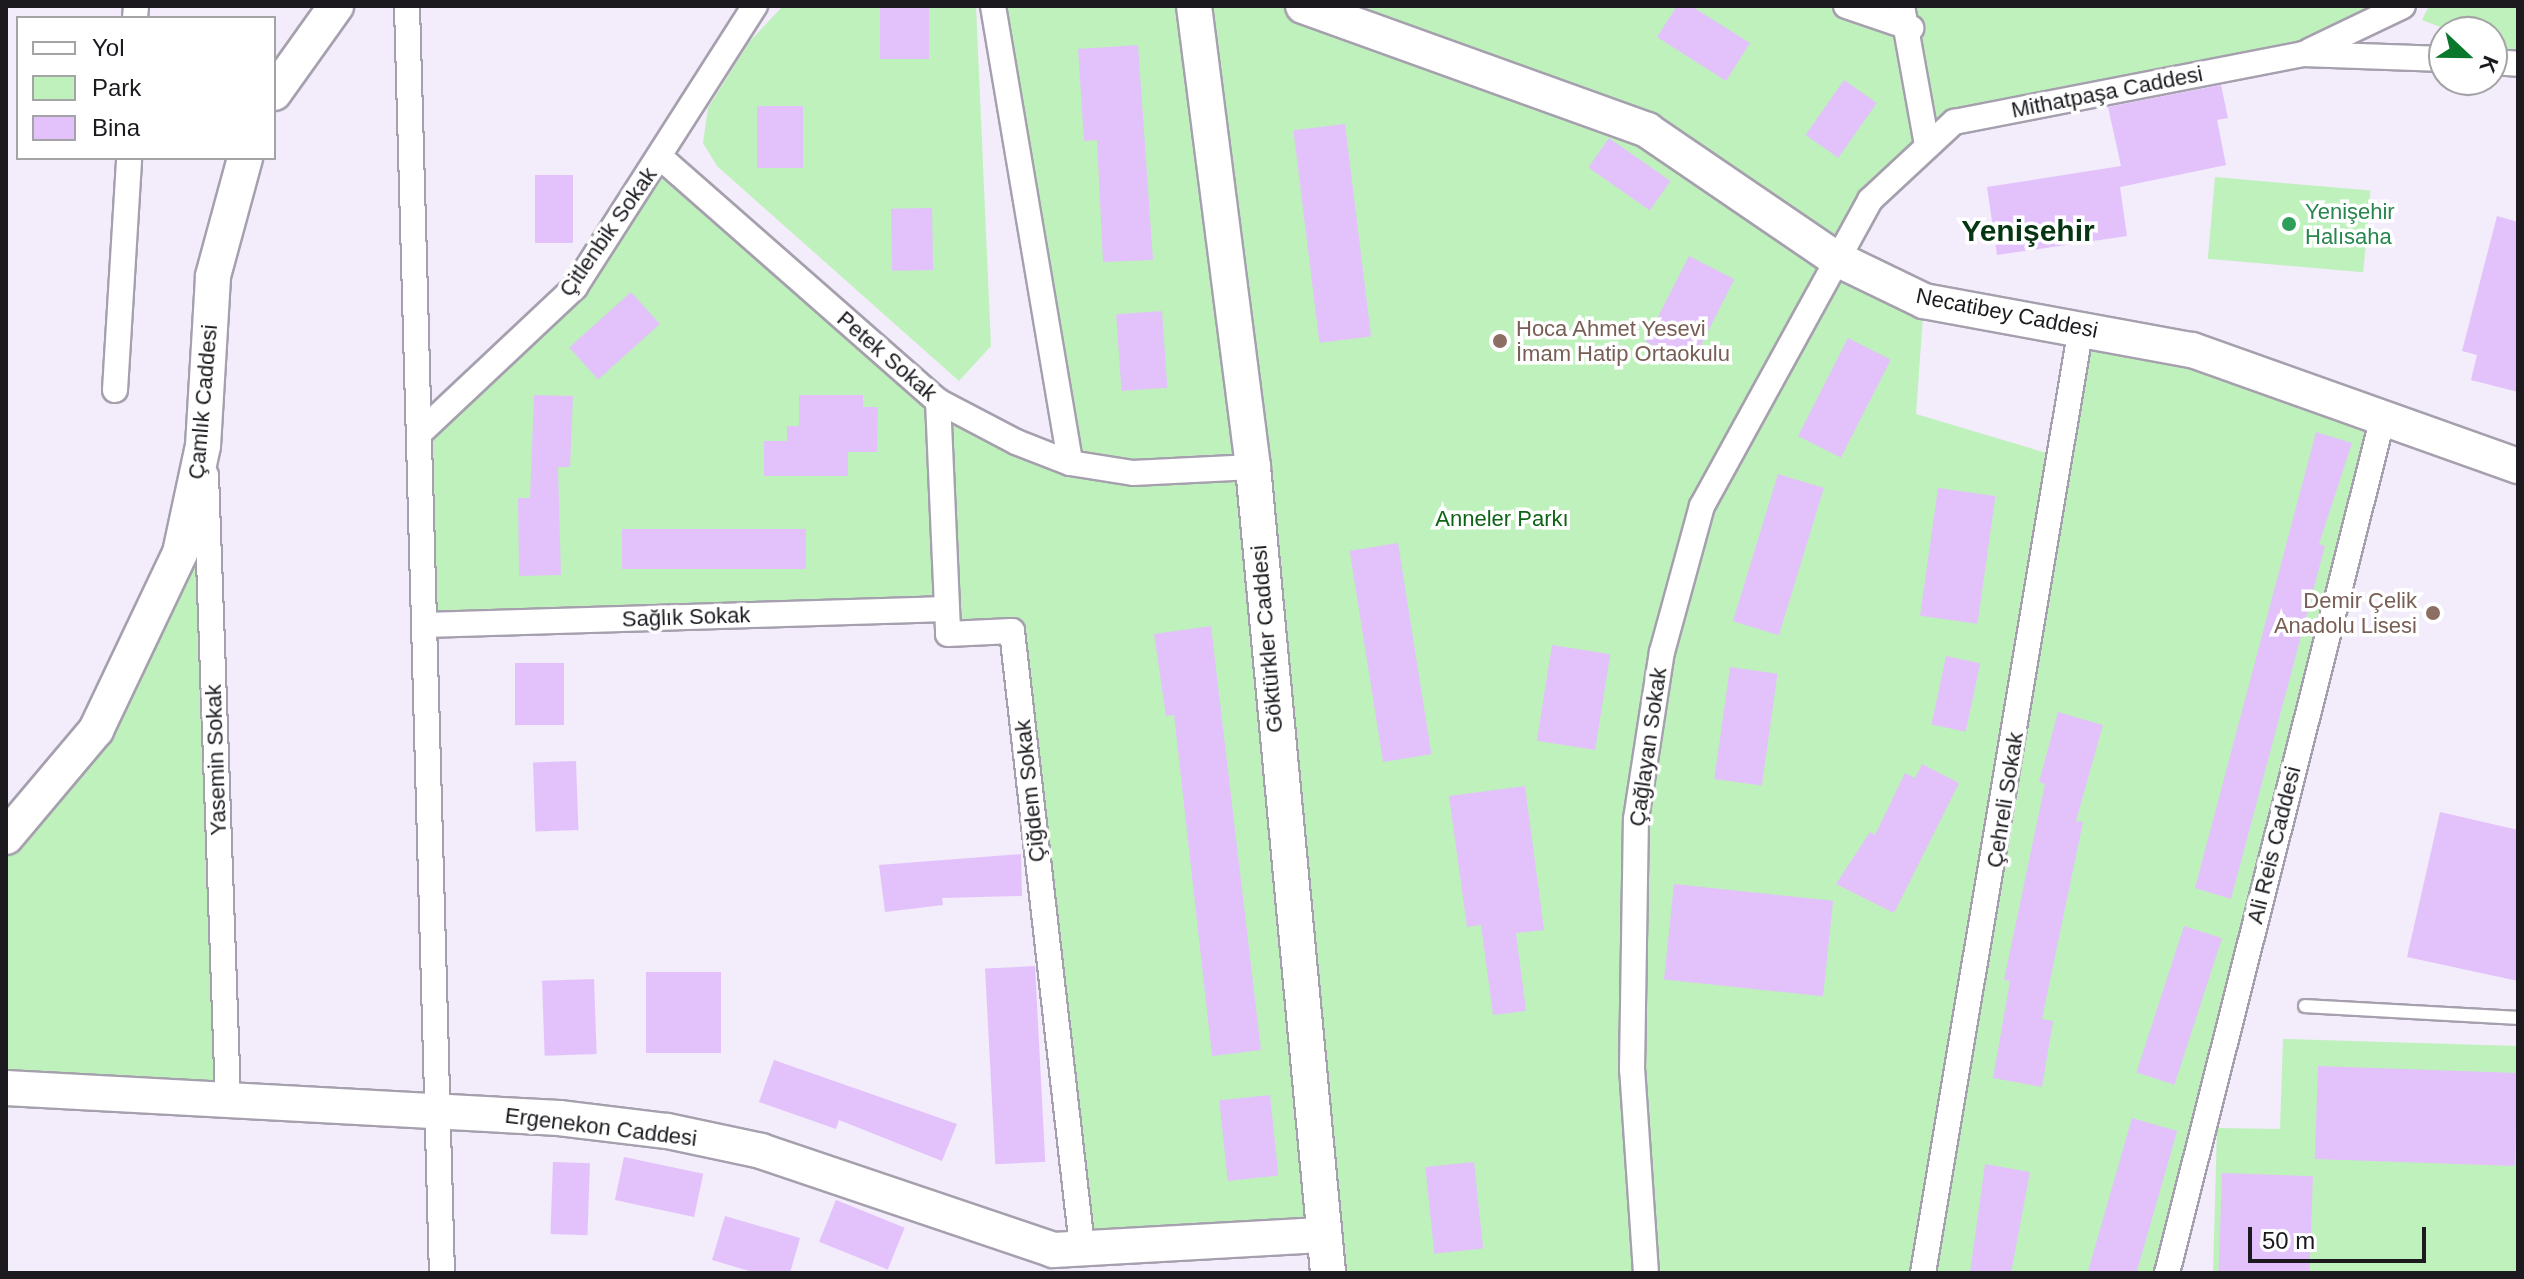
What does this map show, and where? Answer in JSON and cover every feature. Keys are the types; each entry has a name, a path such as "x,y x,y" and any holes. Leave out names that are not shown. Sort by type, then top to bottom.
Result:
{"street":[{"path":"276,90 336,6"},
{"path":"407,6 424,429 425,625 443,1111 442,1273 449,1273"},
{"name":"Çitlenbik Sokak","path":"424,429 575,287 755,6"},
{"path":"993,6 1070,463"},
{"name":"Göktürkler Caddesi","path":"1194,6 1253,467 1322,1235 1328,1273"},
{"name":"Necatibey Caddesi","path":"1303,6 1647,130 1833,257 1924,301 2081,327 2192,350 2518,466"},
{"path":"1846,6 1906,17 1926,140"},
{"path":"2303,54 2403,6"},
{"name":"Mithatpaşa Caddesi","path":"1833,257 1870,200 1926,140 1954,122 2303,54 2428,58"},
{"name":"Petek Sokak","path":"660,157 938,401 1070,463 1133,473 1253,467"},
{"path":"115,390 129,160"},
{"name":"Çamlık Caddesi","path":"6,837 96,730 157,610 194,501 204,420 213,276 244,160"},
{"name":"Çağlayan Sokak","path":"1646,1273 1632,1070 1636,819 1662,652 1702,506 1833,257"},
{"name":"Çehreli Sokak","path":"1923,1273 2081,327"},
{"path":"938,401 946,609"},
{"name":"Ali Reis Caddesi","path":"2167,1273 2383,417"},
{"name":"Yasemin Sokak","path":"204,420 228,1100"},
{"name":"Sağlık Sokak","path":"425,625 946,609"},
{"name":"Çiğdem Sokak","path":"946,609 948,634 1012,631 1082,1246"},
{"name":"Ergenekon Caddesi","path":"6,1088 443,1111 680,1134 761,1151 1053,1250 1322,1235"}],"lane":[{"path":"2305,1006 2518,1018"}],"green space":[{"path":"783,6 976,6 991,346 959,381 717,166 703,143 708,108 750,41"},
{"name":"Anneler Parkı","path":"993,6 2403,6 2303,54 1954,122 1833,257 1924,301 1916,414 2060,457 2081,327 2383,417 2167,1273 1328,1273 1322,1236 1082,1246 1012,631 948,634 946,609 425,625 424,429 575,287 660,157 938,401 1069,462"},
{"path":"2429,6 2518,6 2518,52 2508,50 2508,16 2428,16 2428,22 2422,20"},
{"name":"Yenişehir Halısaha","path":"2215,177 2370,191 2363,272 2208,259"},
{"path":"202,446 228,1100 6,1085 6,837 96,730"},
{"path":"2283,1039 2518,1046 2518,1273 2213,1273 2217,1128 2280,1129"}],"building":[{"path":"880,6 929,6 929,59 880,59"},
{"path":"1677,6 1691,6 1750,43 1726,81 1657,37"},
{"path":"1138,45 1153,260 1103,262 1097,140 1084,141 1078,49"},
{"path":"1844,80 1877,103 1838,158 1806,135"},
{"path":"2221,85 2228,118 2217,120 2226,165 2120,187 2127,236 1997,255 1987,187 2121,166 2108,107"},
{"path":"757,106 803,106 803,168 757,168"},
{"path":"1345,124 1371,336 1319,343 1293,130"},
{"path":"1609,138 1670,181 1650,211 1588,167"},
{"path":"535,175 573,175 573,243 535,243"},
{"path":"932,208 933,270 892,271 891,209"},
{"path":"2497,216 2518,222 2518,392 2471,380 2477,355 2462,351"},
{"path":"1689,256 1734,279 1691,365 1645,342"},
{"path":"631,292 660,324 598,379 569,348"},
{"path":"1162,311 1167,388 1121,391 1116,314"},
{"path":"1848,338 1891,360 1841,458 1798,436"},
{"path":"534,395 573,396 570,467 558,467 561,575 519,576 518,498 530,498"},
{"path":"799,395 863,395 863,407 878,407 877,452 848,452 848,476 764,476 764,441 787,441 787,426 799,426"},
{"path":"2316,432 2352,443 2319,544 2325,546 2231,899 2195,888"},
{"path":"1778,474 1824,488 1779,635 1733,621"},
{"path":"1938,488 1995,496 1977,624 1920,616"},
{"path":"622,529 806,529 806,569 622,569"},
{"path":"1398,543 1431,754 1383,762 1350,551"},
{"path":"1211,626 1261,1050 1212,1056 1174,715 1166,716 1154,634"},
{"path":"1552,645 1610,654 1595,750 1537,741"},
{"path":"1946,656 1980,663 1966,732 1931,724"},
{"path":"515,663 564,663 564,725 515,725"},
{"path":"1730,667 1778,674 1762,786 1714,779"},
{"path":"2058,712 2103,725 2076,821 2083,822 2042,1019 2053,1021 2042,1087 1993,1078 2010,981 2004,980 2045,784 2039,782"},
{"path":"576,761 578,830 535,831 533,763"},
{"path":"1922,764 1959,783 1894,913 1836,884 1870,832 1875,835 1905,773 1915,778"},
{"path":"1525,786 1544,930 1516,933 1526,1011 1493,1015 1481,925 1467,927 1449,796"},
{"path":"2440,812 2518,830 2518,981 2407,957"},
{"path":"1021,854 1022,896 942,898 943,905 885,912 879,865"},
{"path":"1674,884 1833,901 1823,996 1664,979"},
{"path":"2184,926 2222,938 2174,1085 2136,1072"},
{"path":"1035,966 1045,1162 995,1164 985,969"},
{"path":"646,972 721,972 721,1053 646,1053"},
{"path":"594,979 597,1054 545,1056 542,981"},
{"path":"774,1060 957,1124 942,1161 839,1120 836,1129 759,1102"},
{"path":"2318,1066 2518,1073 2515,1166 2315,1159"},
{"path":"1270,1095 1278,1176 1228,1181 1219,1100"},
{"path":"2132,1118 2177,1131 2136,1273 2088,1271"},
{"path":"624,1157 703,1174 694,1217 615,1200"},
{"path":"553,1162 590,1163 587,1235 550,1234"},
{"path":"1474,1162 1483,1249 1434,1254 1425,1167"},
{"path":"1985,1164 2030,1172 2011,1273 1970,1273"},
{"path":"2222,1173 2313,1176 2310,1273 2219,1273"},
{"path":"836,1200 905,1228 888,1269 819,1242"},
{"path":"725,1216 800,1238 790,1273 756,1273 712,1260"}],"place":[{"name":"Yenişehir Halısaha","path":"2289,224"},
{"name":"Hoca Ahmet Yesevi İmam Hatip Ortaokulu","path":"1500,341"},
{"name":"Demir Çelik Anadolu Lisesi","path":"2433,613"}],"district":[{"name":"Yenişehir","path":"2028,231"}]}
